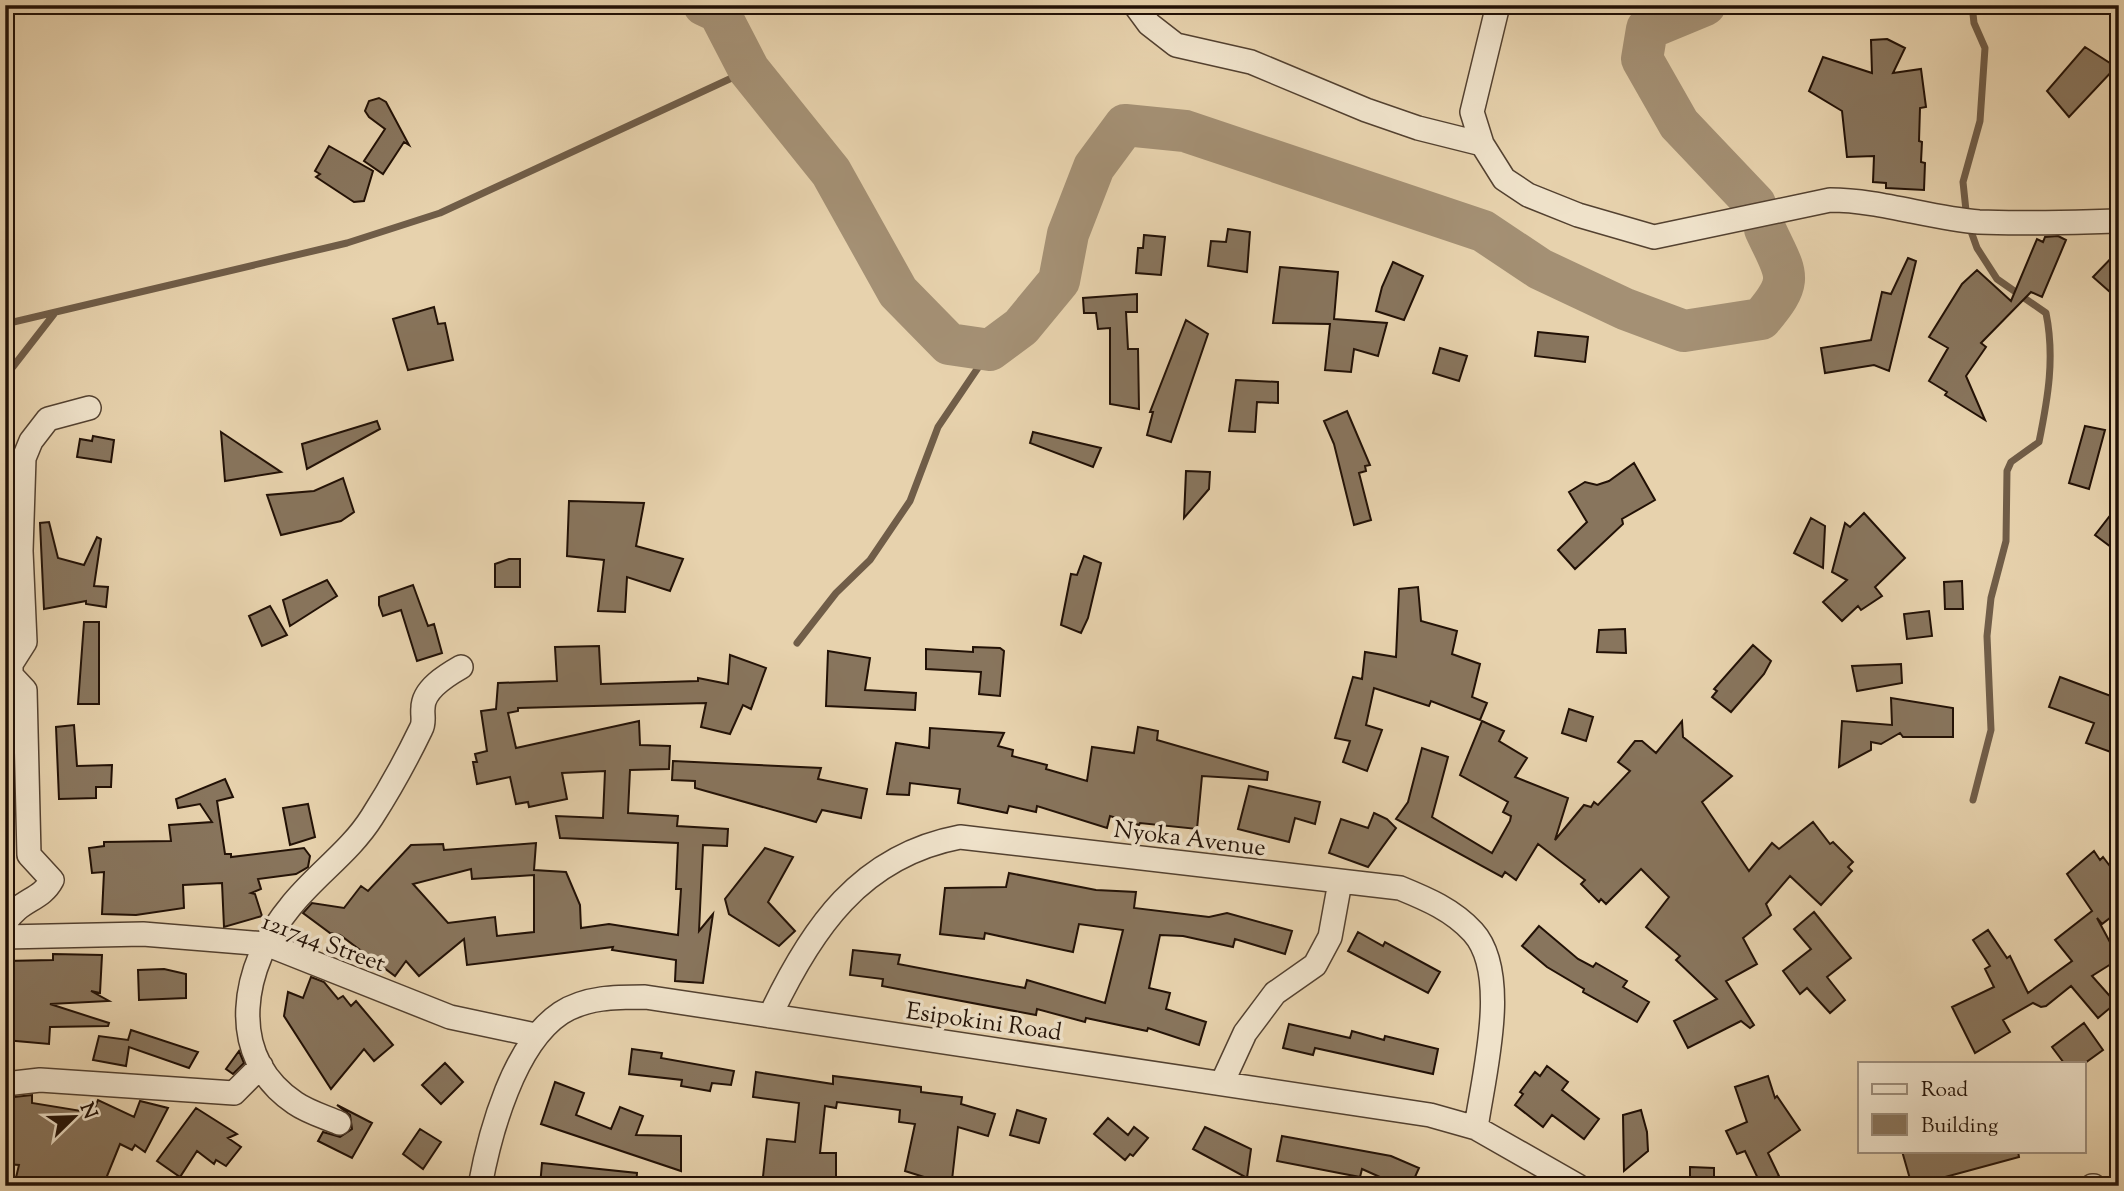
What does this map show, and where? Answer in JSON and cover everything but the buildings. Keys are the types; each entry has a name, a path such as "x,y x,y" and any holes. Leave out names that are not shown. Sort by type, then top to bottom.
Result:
{"street":[{"path":"1135,5 1149,24 1176,45 1251,62 1366,110 1418,128 1482,144"},
{"path":"1498,5 1472,112 1482,144 1504,179 1528,195 1578,215 1654,237 1830,200 1851,200 1886,209 1979,222 2119,221"},
{"path":"5,923 20,905 47,891 52,880 29,855 25,690 11,675 11,664 25,642 22,551 24,457 48,419 89,408"},
{"path":"339,1123 296,1105 280,1091 261,1066 248,1040 248,988 266,944 290,907 344,854 372,818 424,725 422,704 434,686 461,667"},
{"name":"Nyoka Avenue","path":"770,1016 788,978 847,896 882,865 931,842 960,837 1400,888 1440,904 1474,933 1482,946 1492,984 1492,1003 1476,1128"},
{"path":"1222,1083 1245,1033 1275,993 1315,965 1330,937 1340,882"},
{"name":"121744 Street","path":"5,937 143,934 266,944 450,1017 535,1035"},
{"name":"Esipokini Road","path":"480,1186 499,1112 535,1035 561,1013 607,998 645,998 1430,1115 1476,1128 1578,1186"},
{"path":"5,1084 40,1080 234,1093 261,1066"}],"waterway":[{"path":"704,5 719,12 749,70 831,172 898,292 949,344 990,350 1021,327 1059,281 1068,234 1094,167 1125,125 1185,131 1483,231 1540,269 1625,309 1684,331 1761,319 1779,294 1784,276 1765,229"},
{"path":"1660,5 1670,22"},
{"path":"1705,5 1647,29 1642,59 1679,124 1755,204"},
{"path":"1972,5 1974,23 1985,48 1980,121 1963,182 1967,220 1977,248 1997,279 2046,313 2050,346 2048,393 2039,442 2011,462 2007,471 2006,541 1991,598 1987,636 1991,730 1973,800"},
{"path":"5,324 347,243 440,213 749,70"},
{"path":"5,377 54,314"},
{"path":"797,643 836,593 870,560 910,501 938,427 990,350"}]}
